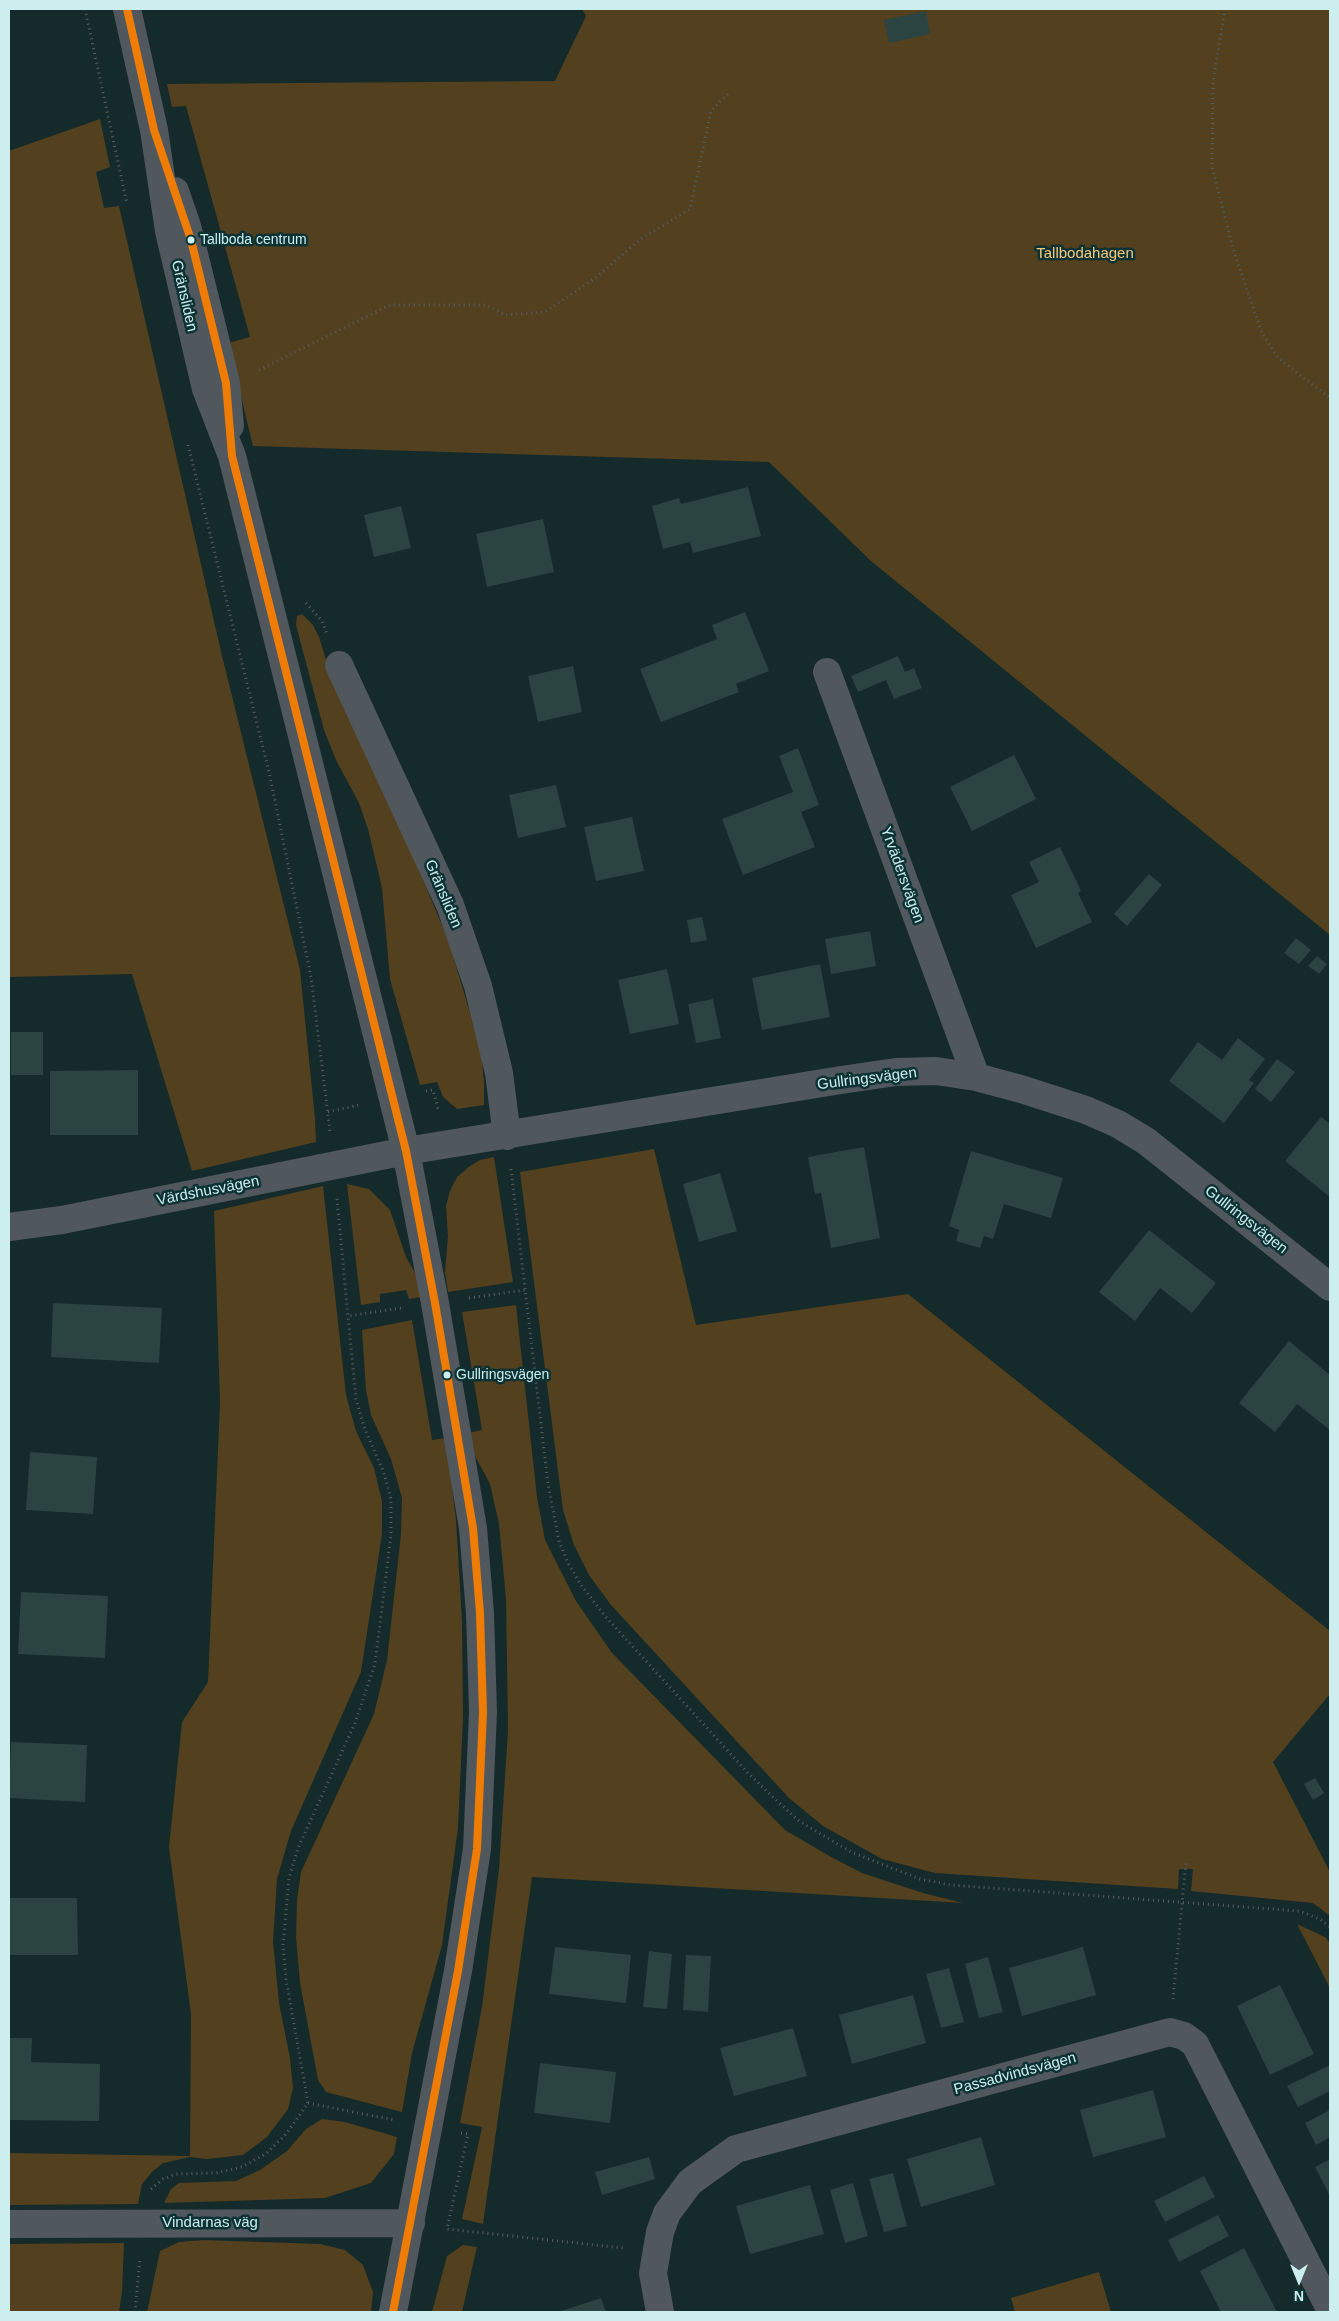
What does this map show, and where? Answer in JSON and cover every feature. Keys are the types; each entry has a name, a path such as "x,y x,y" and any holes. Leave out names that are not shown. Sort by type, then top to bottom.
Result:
{"street":[{"name":"Gränsliden","path":"127,9 154,130 169,231 204,380 232,456 406,1151 435,1303 473,1528 480,1613 483,1712 477,1849 458,1971 394,2312"},
{"name":"Gränsliden","path":"339,665 450,904 478,986 499,1073 507,1136"},
{"name":"Yrvädersvägen","path":"828,672 976,1077"},
{"name":"Gullringsvägen","path":"406,1151 896,1072 936,1071 976,1077 1086,1110 1118,1124 1146,1141 1330,1287"},
{"name":"Värdshusvägen","path":"9,1227 71,1218 406,1151"},
{"name":"Passadvindsvägen","path":"660,2312 653,2273 660,2232 667,2213 690,2182 736,2149 1170,2032"},
{"path":"1170,2032 1184,2036 1195,2044 1330,2309"},
{"name":"Vindarnas väg","path":"9,2224 411,2222"}],"path":[{"path":"85,9 129,213"},
{"path":"1225,9 1213,82 1212,166 1233,249 1262,333 1278,358 1330,398"},
{"path":"253,372 390,305 486,305 505,315 545,312 595,278 642,238 690,209 711,110 730,92"},
{"path":"134,2312 146,2198 152,2187 163,2179 176,2174 216,2173 242,2167 267,2153 286,2134 308,2103 286,1979 283,1946 289,1878 298,1848 354,1723 375,1664 391,1535 391,1499 389,1490 384,1473 364,1426 356,1399 333,1165 311,977 269,772 187,441"},
{"path":"507,1136 548,1484 559,1541 568,1563 581,1586 604,1615 748,1773 776,1800 799,1821 850,1852 920,1879 951,1885 1299,1911 1320,1919 1330,1927"},
{"path":"348,1316 525,1290"},
{"path":"1170,2032 1186,1861"},
{"path":"308,2103 468,2134 447,2229 656,2252"}],"green space":[{"name":"Tallbodahagen","path":"582,9 1330,9 1330,935 871,561 769,462 253,446 228,343 250,337 186,106 172,107 167,84 555,81 586,16"},
{"path":"100,119 110,167 96,172 104,208 119,206 222,656 300,970 315,1119 316,1142 192,1171 132,974 9,977 9,151"},
{"path":"302,614 313,625 319,637 334,686 416,863 449,942 481,1050 484,1105 457,1109 443,1097 437,1082 420,1085 390,979 382,888 368,829 359,803 336,760 324,730 296,625 297,616"},
{"path":"654,1149 696,1325 908,1294 1330,1631 1330,1694 1273,1762 1330,1872 1330,1916 1313,1903 1191,1891 1193,1869 1179,1869 1178,1889 935,1873 882,1859 823,1826 789,1798 611,1605 589,1575 574,1545 563,1510 520,1172"},
{"path":"494,1157 513,1282 448,1292 445,1272 448,1236 446,1206 450,1191 457,1177 470,1166 480,1160"},
{"path":"347,1184 369,1189 390,1210 406,1257 417,1276 421,1297 409,1299 406,1290 380,1294 380,1302 361,1305"},
{"path":"323,1186 346,1395 356,1431 374,1468 382,1501 382,1534 361,1672 291,1831 277,1879 273,1942 279,2003 290,2058 293,2088 288,2109 267,2137 243,2155 206,2159 190,2157 163,2163 142,2184 138,2204 9,2205 9,2153 190,2156 191,2014 169,1847 182,1722 208,1682 220,1403 214,1211"},
{"path":"516,1305 537,1497 545,1540 576,1601 612,1653 785,1830 862,1873 923,1893 963,1903 532,1877 483,2224 462,2219 482,2127 460,2123 482,2007 499,1869 508,1730 506,1599 499,1524 490,1484 476,1458 468,1433 482,1430 462,1312"},
{"path":"412,1320 432,1440 446,1438 456,1520 462,1621 463,1718 458,1828 442,1945 412,2053 402,2112 326,2092 318,2080 300,1983 296,1937 297,1900 301,1872 374,1714 387,1660 401,1534 402,1498 391,1459 371,1415 366,1390 362,1330"},
{"path":"1297,1924 1325,1937 1330,1943 1330,1988"},
{"path":"322,2119 345,2122 397,2137 394,2154 371,2183 325,2198 164,2203 171,2189 179,2183 236,2181 260,2170 287,2151 306,2129"},
{"path":"203,2240 320,2244 345,2250 363,2265 373,2292 371,2312 147,2312 160,2251 179,2242"},
{"path":"124,2243 122,2292 119,2312 9,2312 9,2244"},
{"path":"463,2245 477,2247 462,2312 432,2312 447,2256"},
{"path":"1099,2272 1111,2312 1015,2312 1011,2298"}],"building":[{"path":"926,11 930,34 889,43 884,20"},
{"path":"748,487 761,536 693,553 690,542 663,549 652,506 679,498 681,504"},
{"path":"401,506 411,548 374,557 364,515"},
{"path":"543,519 554,572 487,587 476,534"},
{"path":"745,612 769,671 736,684 739,692 661,722 640,669 717,639 712,625"},
{"path":"898,656 905,672 914,668 922,688 894,699 886,680 858,692 851,676"},
{"path":"573,666 582,712 538,722 528,676"},
{"path":"798,748 819,805 801,812 815,847 743,875 722,819 793,792 779,756"},
{"path":"1014,755 1036,799 972,831 950,787"},
{"path":"556,785 566,827 518,838 509,795"},
{"path":"632,817 644,871 596,881 584,827"},
{"path":"1060,847 1081,891 1078,893 1092,922 1036,948 1011,895 1039,882 1029,862"},
{"path":"1149,874 1162,885 1127,926 1114,914"},
{"path":"702,917 707,940 691,943 687,920"},
{"path":"870,931 876,966 831,974 825,939"},
{"path":"1296,938 1311,950 1299,964 1284,953"},
{"path":"1317,956 1327,964 1319,974 1308,966"},
{"path":"820,964 830,1017 762,1030 752,978"},
{"path":"667,969 679,1024 630,1034 618,980"},
{"path":"713,999 721,1038 696,1043 688,1004"},
{"path":"11,1032 43,1032 43,1075 11,1075"},
{"path":"1238,1038 1265,1059 1249,1080 1254,1083 1224,1123 1169,1081 1198,1042 1222,1060"},
{"path":"1277,1059 1295,1072 1271,1102 1255,1089"},
{"path":"138,1070 138,1135 50,1135 50,1071"},
{"path":"1321,1117 1330,1124 1330,1197 1285,1161"},
{"path":"864,1147 880,1238 831,1248 821,1193 815,1194 808,1157"},
{"path":"971,1151 1063,1178 1051,1218 1004,1204 993,1239 984,1236 980,1248 956,1241 959,1230 949,1226"},
{"path":"720,1173 737,1231 699,1242 683,1184"},
{"path":"1149,1230 1216,1283 1192,1313 1160,1288 1135,1321 1099,1292"},
{"path":"53,1303 162,1308 159,1363 51,1357"},
{"path":"1289,1341 1330,1375 1330,1430 1297,1404 1275,1432 1239,1403"},
{"path":"30,1452 97,1457 93,1514 26,1510"},
{"path":"21,1592 108,1596 105,1658 18,1654"},
{"path":"11,1742 87,1745 85,1802 9,1798"},
{"path":"1315,1778 1324,1793 1313,1800 1304,1784"},
{"path":"9,1898 77,1898 78,1955 9,1955"},
{"path":"555,1947 631,1955 626,2003 549,1994"},
{"path":"1083,1947 1096,1995 1022,2016 1009,1968"},
{"path":"649,1951 672,1954 667,2009 643,2007"},
{"path":"686,1955 711,1956 708,2012 683,2010"},
{"path":"988,1957 1003,2012 979,2018 965,1964"},
{"path":"949,1968 964,2022 941,2028 926,1974"},
{"path":"1280,1985 1314,2054 1270,2075 1237,2006"},
{"path":"913,1995 926,2043 852,2064 839,2015"},
{"path":"793,2028 807,2076 734,2096 720,2048"},
{"path":"9,2038 32,2038 31,2062 100,2064 99,2121 9,2120"},
{"path":"540,2063 616,2072 610,2123 534,2113"},
{"path":"1330,2065 1330,2091 1298,2107 1287,2086"},
{"path":"1153,2090 1166,2137 1093,2157 1080,2110"},
{"path":"1330,2110 1330,2137 1316,2145 1305,2123"},
{"path":"981,2137 995,2185 921,2207 907,2159"},
{"path":"649,2157 655,2179 602,2195 595,2172"},
{"path":"1330,2159 1330,2196 1315,2167"},
{"path":"893,2173 907,2226 884,2232 869,2179"},
{"path":"1204,2176 1215,2197 1165,2222 1154,2201"},
{"path":"853,2183 868,2236 845,2243 830,2190"},
{"path":"810,2185 824,2234 750,2254 736,2206"},
{"path":"1218,2215 1229,2236 1179,2262 1168,2240"},
{"path":"1244,2248 1277,2312 1221,2312 1200,2271"},
{"path":"601,2298 606,2312 558,2312"}],"transit line":[{"path":"127,9 154,130 191,240 226,383 232,456 406,1151 435,1303 473,1528 480,1613 483,1712 477,1849 458,1971 393,2312"}],"place":[{"name":"Tallboda centrum","path":"191,240"},
{"name":"Gullringsvägen","path":"447,1375"}]}
